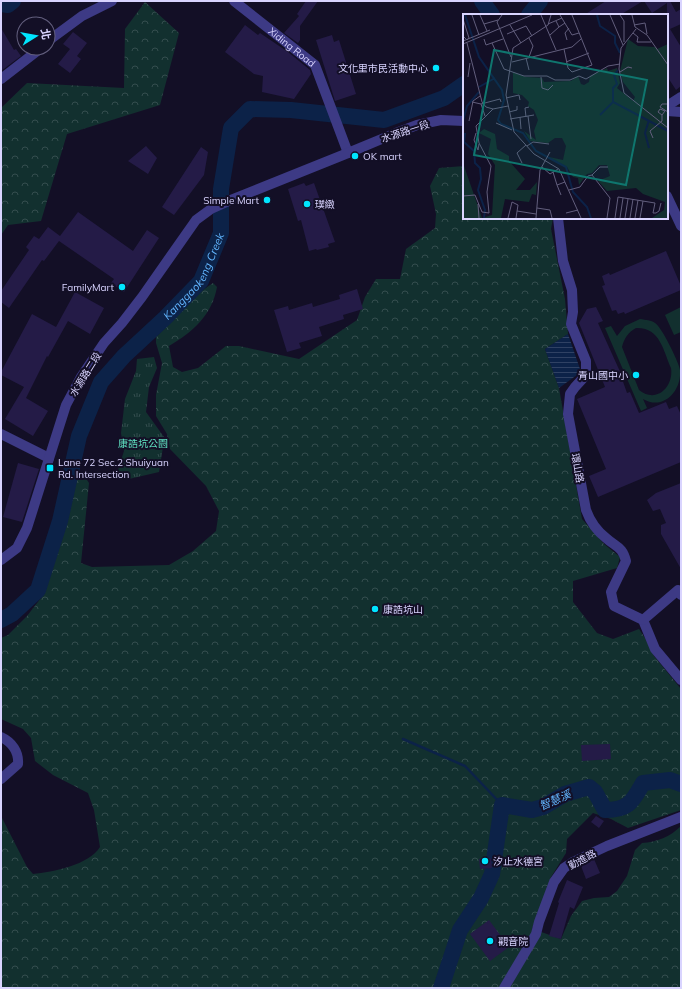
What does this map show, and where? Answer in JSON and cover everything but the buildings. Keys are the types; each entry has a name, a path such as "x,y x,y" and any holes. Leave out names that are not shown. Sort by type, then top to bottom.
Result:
{"street":[{"path":"56,35 82,16 112,1"},
{"name":"Xiding Road","path":"234,1 315,65 348,153"},
{"path":"1,80 31,56"},
{"path":"668,105 681,97"},
{"path":"668,111 681,112"},
{"name":"水源路一段","path":"348,153 380,138 417,125 441,120 463,121"},
{"name":"水源路二段","path":"1,560 17,548 28,528 66,405 81,377 104,343 142,297 196,220 211,209 231,200 348,153"},
{"path":"668,198 681,226"},
{"name":"環山路","path":"558,219 563,261 572,290 574,312 571,324 586,361 586,375 574,387 570,394 568,414 586,510 590,520 605,537 623,551 626,561 611,592 614,606 643,620"},
{"path":"1,434 49,458"},
{"path":"679,592 643,620 655,649 681,680"},
{"path":"1,737 8,740 19,756 18,764 1,778"},
{"name":"勤進路","path":"504,988 536,934 554,882 564,868 573,862 607,846 681,817"}],"green space":[{"path":"145,2 179,33 160,105 67,134 41,221 8,225 1,235 1,108 27,83 124,88 125,29"},
{"path":"463,166 463,219 553,219 551,229 565,299 568,334 545,349 559,388 582,519 604,544 620,557 617,568 573,581 573,602 597,633 613,639 639,629 654,656 681,689 681,810 628,828 611,819 593,813 567,839 566,853 551,877 532,929 561,939 571,916 582,901 594,898 609,897 617,891 627,876 635,850 642,843 663,838 681,826 681,988 1,988 1,816 27,867 33,874 60,869 79,863 88,859 100,847 94,810 88,793 53,775 35,761 31,738 23,729 1,719 1,638 8,635 27,616 41,598 57,552 74,483 78,474 85,477 89,483 81,563 92,567 169,565 193,551 216,531 219,511 206,486 170,449 167,434 156,416 156,395 162,363 156,343 156,337 197,294 213,283 217,287 211,306 206,314 193,329 169,346 173,367 182,372 198,368 226,346 239,346 299,359 357,320 365,297 376,279 400,279 406,249 435,228 436,214 430,186 439,168"},
{"path":"681,307 681,332 674,335 665,315"},
{"path":"640,319 655,323 661,330 677,360 680,370 678,385 670,397 664,401 658,402 650,402 643,399 647,408 641,411 605,328 611,326 617,336 625,326","holes":["636,328 644,329 656,335 663,347 671,368 670,381 667,387 657,394 652,395 645,394 639,390 622,347 625,339 631,332"]},
{"name":"康誥坑公園","path":"154,357 157,368 149,387 146,412 164,437 159,472 129,479 117,473 124,451 121,433 125,399 136,371 137,359"}],"water":[{"path":"568,334 581,372 559,388 545,349"}],"waterway":[{"path":"1,4 8,5 13,1"},
{"path":"482,1 491,14"},
{"name":"Kanggaokeng Creek","path":"530,14 540,1"},
{"name":"Kanggaokeng Creek","path":"1,620 12,614 38,590 60,521 79,436 101,382 124,356 165,318 201,281 221,233 221,189 231,128 250,109 291,110 384,120 444,98 463,85"},
{"path":"403,739 465,766 502,805"},
{"name":"智慧溪","path":"441,988 460,930 481,898 492,874 502,805 532,810 543,807 565,794 589,787 595,792 605,810 613,810 629,804 643,783 670,780 681,784"}],"place":[{"name":"文化里市民活動中心","path":"436,68"},
{"name":"OK mart","path":"355,156"},
{"name":"Simple Mart","path":"267,200"},
{"name":"璞緻","path":"307,204"},
{"name":"FamilyMart","path":"122,287"},
{"name":"青山國中小","path":"636,375"},
{"name":"Lane 72 Sec.2 Shuiyuan Rd. Intersection","path":"50,468"},
{"name":"康誥坑山","path":"375,609"},
{"name":"汐止水德宮","path":"485,861"},
{"name":"觀音院","path":"490,941"}]}
